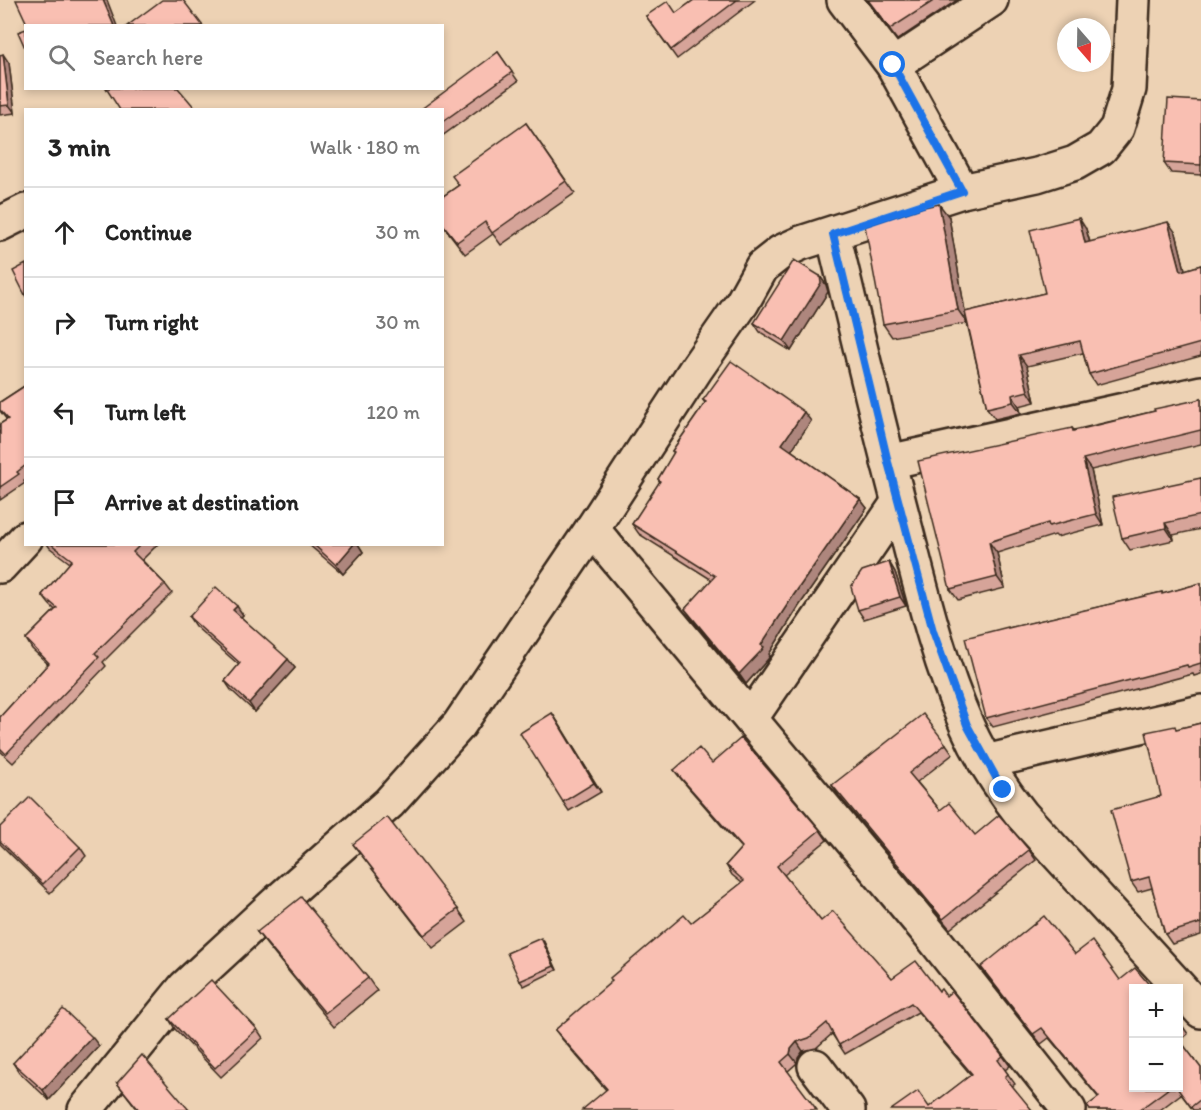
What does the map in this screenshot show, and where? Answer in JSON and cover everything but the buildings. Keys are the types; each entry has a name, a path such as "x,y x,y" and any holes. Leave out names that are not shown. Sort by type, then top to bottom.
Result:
{"street":[{"path":"844,0 893,65 962,191"},
{"path":"893,65 991,0"},
{"path":"85,1110 185,987 389,803 459,725 742,303 762,267 781,252 962,191 1037,175 1075,164 1101,148 1117,128 1129,89 1133,0"},
{"path":"0,224 24,212"},
{"path":"833,234 898,503 933,631 967,725 985,762 1022,814 1201,1011"},
{"path":"888,462 1201,393"},
{"path":"751,718 898,503"},
{"path":"592,529 934,939 1069,1110"},
{"path":"0,566 24,540"},
{"path":"985,762 1201,712"},
{"path":"815,1066 848,1110"}],"route":[{"path":"893,65 962,191 833,234 898,503 933,631 967,725 985,762 1003,790"}]}
